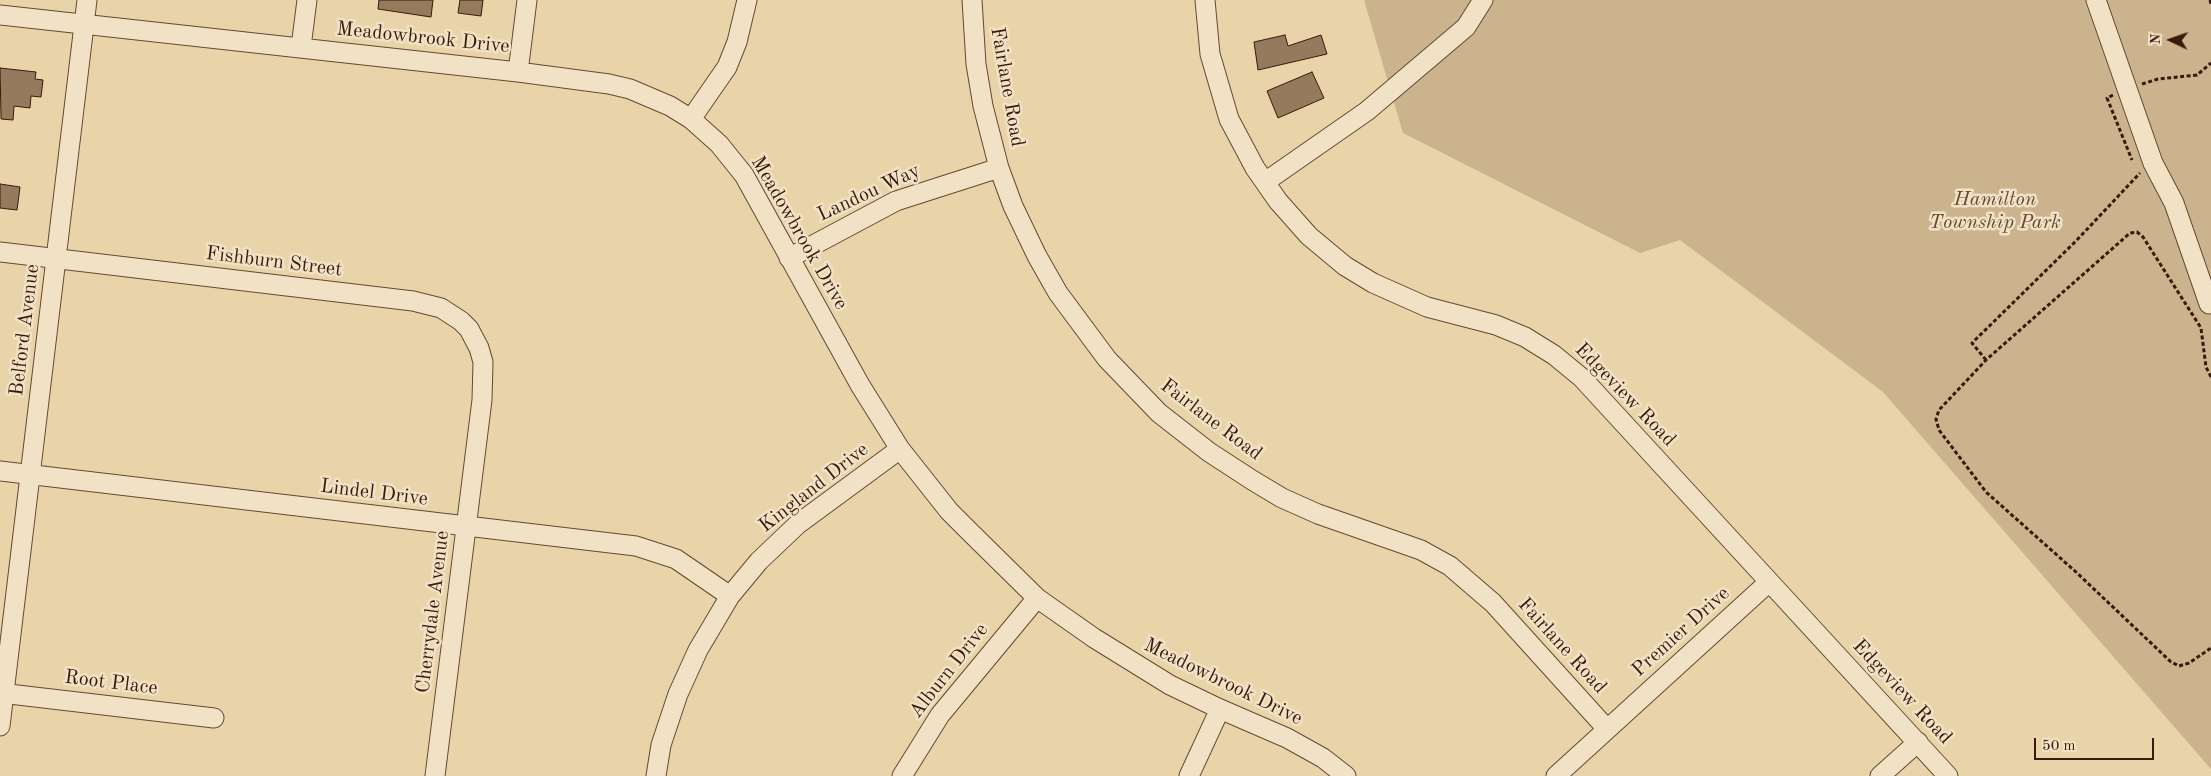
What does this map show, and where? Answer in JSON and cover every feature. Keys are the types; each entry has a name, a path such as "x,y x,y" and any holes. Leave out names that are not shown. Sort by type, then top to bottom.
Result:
{"street":[{"name":"Belford Avenue","path":"0,726 2,693 57,259 87,0"},
{"path":"301,47 307,0"},
{"path":"518,72 526,0"},
{"path":"691,119 727,67 737,42 747,0"},
{"name":"Fairlane Road","path":"972,0 976,64 983,106 999,168 1013,206 1037,256 1058,293 1107,359 1159,413 1209,452 1282,498 1318,514 1421,550 1450,566 1493,604 1607,729"},
{"name":"Edgeview Road","path":"1205,0 1210,54 1222,100 1245,151 1278,201 1309,236 1345,266 1359,274 1427,307 1496,325 1525,337 1554,355 1582,378 1948,776"},
{"path":"1265,182 1367,111 1466,27 1483,0"},
{"path":"2096,0 2153,163 2174,203 2209,304"},
{"name":"Meadowbrook Drive","path":"0,15 518,72 616,86 650,97 691,119 719,144 744,175 860,385 900,449 950,511 1037,598 1136,666 1220,709 1287,738 1322,758 1346,776"},
{"name":"Landou Way","path":"789,258 896,201 999,168"},
{"name":"Fishburn Street","path":"0,252 413,301 441,308 462,321 474,336"},
{"name":"Cherrydale Avenue","path":"435,776 484,373 479,348 474,336"},
{"name":"Kingland Drive","path":"656,776 661,745 678,694 698,650 730,596 759,561 798,524 900,449"},
{"name":"Lindel Drive","path":"0,471 636,546 676,559 730,596"},
{"name":"Premier Drive","path":"1556,776 1769,582"},
{"name":"Alburn Drive","path":"902,776 940,715 1037,598"},
{"name":"Root Place","path":"2,693 214,718"},
{"path":"1189,776 1220,709"},
{"path":"1880,776 1918,742"}],"path":[{"path":"1986,360 1972,343 2076,241 2138,174 2153,163"},
{"path":"2211,377 2206,367 2201,328 2143,237 2137,232 2130,232 1986,360 1939,410 1936,419 1939,430 1986,492 2076,572 2170,662 2179,666 2189,663 2211,648"}],"green space":[{"name":"Hamilton Township Park","path":"1364,0 2211,0 2211,769 1883,392 1680,240 1640,253 1403,133"}],"building":[{"path":"379,0 433,0 431,17 378,9"},
{"path":"460,0 483,0 481,16 458,13"},
{"path":"1285,35 1288,46 1321,35 1327,54 1258,70 1254,42"},
{"path":"0,68 36,72 35,79 43,80 41,97 31,96 30,108 14,106 13,120 1,119"},
{"path":"1312,72 1324,98 1278,118 1267,91"},
{"path":"0,184 20,187 17,210 0,208"}]}
